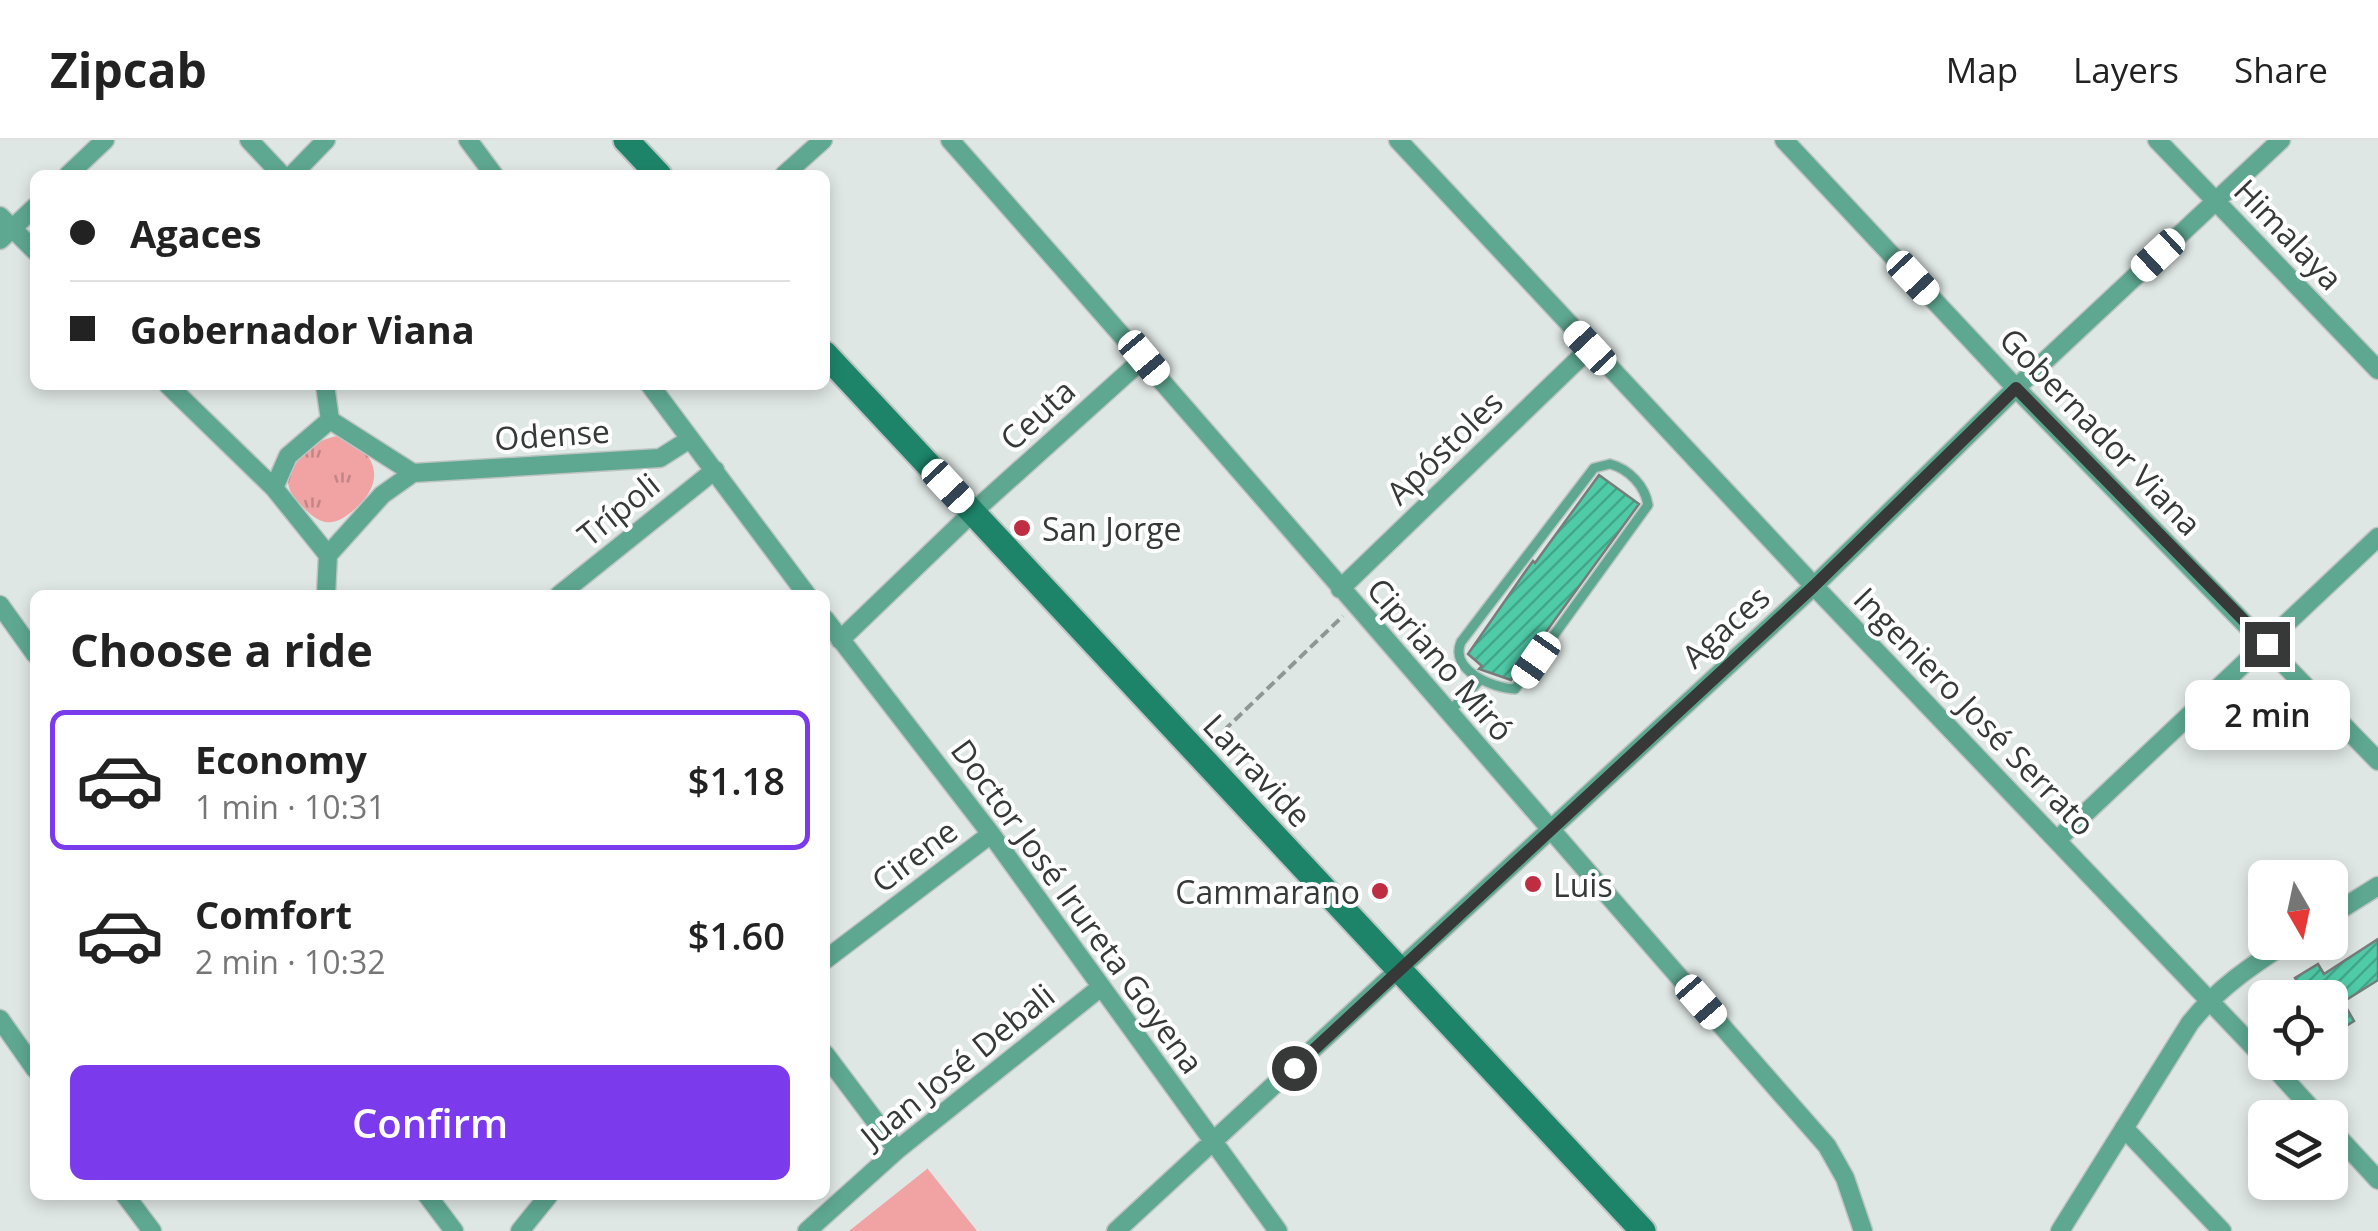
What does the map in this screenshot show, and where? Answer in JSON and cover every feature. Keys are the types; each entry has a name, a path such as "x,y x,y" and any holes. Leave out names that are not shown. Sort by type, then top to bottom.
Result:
{"street":[{"path":"73,170 104,140"},
{"path":"248,140 277,170"},
{"path":"297,170 326,140"},
{"path":"626,140 653,170"},
{"path":"790,170 823,140"},
{"name":"Cipriano Miró","path":"950,140 1827,1146 1845,1178 1863,1231"},
{"name":"Ingeniero José Serrato","path":"1398,140 1814,586 2248,1040"},
{"name":"Gobernador Viana","path":"1784,140 2016,388 2378,760"},
{"name":"Himalaya","path":"2156,140 2378,370"},
{"name":"Agaces","path":"1116,1231 1814,586 2016,388 2280,140"},
{"path":"475,142 491,170"},
{"path":"30,210 4,228 30,248"},
{"name":"Apóstoles","path":"1340,589 1590,348"},
{"name":"Ceuta","path":"840,640 973,512 1144,358"},
{"name":"Larravide","path":"830,359 1643,1231"},
{"path":"173,390 274,488 328,555"},
{"path":"326,390 330,420 413,473 382,495 328,555 326,590"},
{"path":"654,390 803,590"},
{"path":"274,488 283,462 330,420"},
{"name":"Odense","path":"413,473 660,458 690,439"},
{"name":"Trípoli","path":"565,590 715,470"},
{"path":"2057,840 2378,537"},
{"path":"0,605 30,647"},
{"name":"Doctor José Irureta Goyena","path":"830,626 990,834 1278,1231"},
{"name":"Cirene","path":"830,956 990,834"},
{"path":"2348,905 2378,886"},
{"path":"2060,1231 2190,1023 2209,999 2260,960"},
{"name":"Juan José Debali","path":"807,1231 897,1150 1100,986"},
{"path":"0,1020 30,1062"},
{"path":"830,1061 897,1150"},
{"name":"Ingeniero José Serrato","path":"2285,1080 2304,1100"},
{"path":"2124,1128 2222,1231"},
{"path":"2348,1148 2378,1180"},
{"path":"129,1200 152,1231"},
{"path":"431,1200 454,1231"},
{"path":"520,1231 545,1200"}],"lane":[{"path":"1610,464 1620,467 1645,489 1648,505 1515,689 1480,680 1459,660 1461,642 1594,468 1610,464"},
{"path":"1448,713 1480,680"}],"path":[{"path":"1199,754 1354,606"}],"green space":[{"path":"338,436 369,457 374,476 372,486 357,507 344,518 325,522 299,503 288,483 306,452 321,441"},
{"path":"927,1169 977,1231 849,1231"}],"building":[{"path":"1599,475 1639,504 1511,680 1479,669 1482,666 1468,654"},
{"path":"2378,939 2378,980 2348,999 2348,980 2295,978 2318,964 2324,974"}],"place":[{"name":"San Jorge","path":"1022,528"},
{"name":"Luis","path":"1533,884"},
{"name":"Cammarano","path":"1380,891"}],"route":[{"path":"1294,1068 1814,586 2016,388 2267,644"}]}
